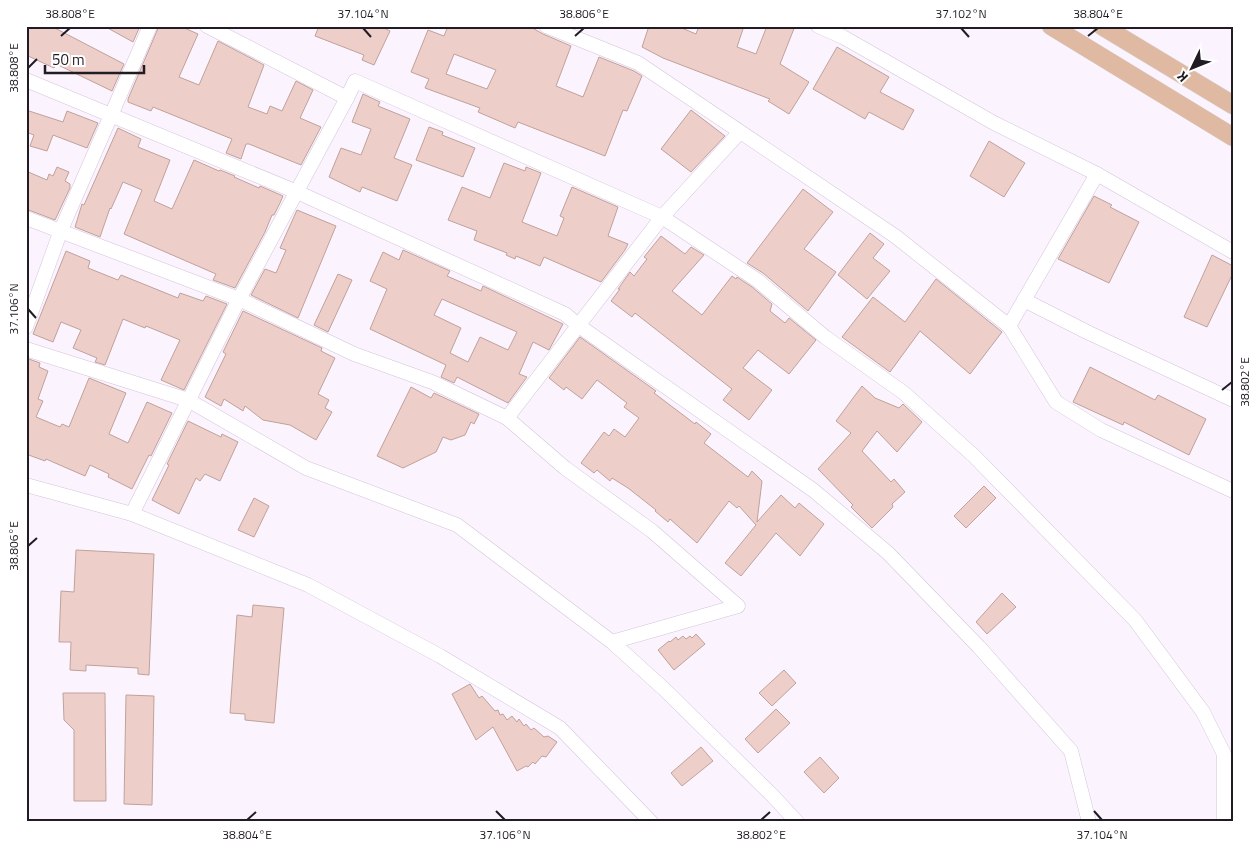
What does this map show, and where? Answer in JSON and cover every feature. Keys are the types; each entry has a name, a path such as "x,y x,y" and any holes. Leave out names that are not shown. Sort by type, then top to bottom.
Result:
{"main road":[{"path":"1051,26 1233,137"},
{"path":"1102,26 1233,105"}],"street":[{"path":"26,327 61,230 150,26"},
{"path":"207,26 347,98"},
{"path":"546,26 638,63 895,236 1009,326 1056,402 1100,430 1233,491"},
{"path":"818,26 843,36 994,124 1097,174 1233,252"},
{"path":"26,80 297,192 565,314 579,326 813,490 888,553 979,647 1071,751 1089,822"},
{"path":"132,514 239,299 355,81 662,217 757,280 825,337 904,393 974,456 1135,620 1203,712 1224,754 1224,822"},
{"path":"507,418 662,217 740,132"},
{"path":"1009,326 1097,174"},
{"path":"26,218 239,299 354,354 432,382 507,418 565,468 652,531 738,606 612,642"},
{"path":"1024,300 1089,333 1233,400"},
{"path":"26,349 188,400 306,468 457,525 612,642 664,689 797,822"},
{"path":"26,485 132,514 308,585 440,656 560,728 650,822"}],"building":[{"path":"26,26 51,26 124,64 112,91 56,64 54,68 26,55"},
{"path":"104,26 140,26 133,42"},
{"path":"159,26 180,26 198,34 179,77 199,85 218,41 264,65 248,107 267,114 270,106 282,111 296,81 313,90 300,118 321,127 301,165 249,144 246,144 241,159 226,153 232,139 153,107 151,111 128,102"},
{"path":"319,26 380,26 390,31 374,65 362,60 364,55 315,36"},
{"path":"448,26 529,26 571,46 556,86 583,97 599,57 642,76 627,111 623,110 605,156 518,122 515,128 478,112 480,108 425,88 429,79 411,72 428,30 444,36","holes":["454,54 496,70 487,89 446,74"]},
{"path":"649,26 677,26 696,34 699,26 744,26 737,47 756,54 767,26 795,26 780,64 809,82 789,114 768,101 770,99 663,58 642,47"},
{"path":"837,47 889,77 880,92 914,110 903,130 869,112 865,119 813,89"},
{"path":"363,94 380,102 378,106 410,119 394,158 412,165 397,201 362,187 360,192 329,177 341,148 361,155 371,129 352,122"},
{"path":"26,110 63,122 67,111 98,123 87,148 53,135 47,151 30,146 34,135 26,132"},
{"path":"691,110 725,136 691,172 661,149"},
{"path":"429,127 443,132 442,135 475,148 463,177 416,160"},
{"path":"118,128 141,139 138,147 170,160 154,201 172,209 194,160 235,176 259,188 260,186 283,196 235,288 213,280 216,274 124,234 142,190 123,182 110,208 100,237 75,227 82,204 84,205"},
{"path":"989,141 1025,163 1004,197 970,176"},
{"path":"504,163 525,171 526,167 541,173 522,222 557,236 564,218 560,216 572,187 618,207 608,236 628,244 601,282 544,257 540,266 516,256 515,259 506,255 507,253 474,240 477,231 448,220 462,187 490,198"},
{"path":"57,167 69,172 65,181 70,184 70,188 55,220 26,209 26,171 47,180 49,174 53,176"},
{"path":"803,189 833,212 804,249 836,272 808,311 763,273 747,263"},
{"path":"1094,196 1112,205 1110,207 1139,222 1109,283 1058,259"},
{"path":"297,210 336,226 298,318 251,295 265,269 276,273 286,250 280,248"},
{"path":"870,233 884,244 873,258 890,271 867,299 838,275"},
{"path":"661,236 685,254 691,247 704,255 672,291 702,315 732,276 736,279 737,277 772,304 770,311 785,323 789,318 816,340 789,374 758,350 743,368 772,390 749,420 723,400 732,389 635,313 632,317 611,301 630,272 634,276 647,259 644,257"},
{"path":"403,250 450,271 447,276 481,291 483,286 563,324 549,350 533,342 519,374 527,377 508,403 457,377 454,383 441,377 446,365 370,329 387,289 370,281 383,252 399,260","holes":["442,299 517,332 508,350 480,337 468,362 450,353 461,328 434,315"]},
{"path":"66,251 90,261 88,268 118,280 121,275 178,298 180,293 203,301 206,296 227,304 184,390 161,380 180,340 146,326 145,328 123,319 105,365 95,362 97,358 73,348 81,330 61,322 53,342 33,334"},
{"path":"1212,255 1233,266 1233,273 1207,327 1184,317"},
{"path":"338,274 352,280 328,332 314,325"},
{"path":"936,279 1002,332 970,374 920,331 890,372 842,337 873,297 905,322"},
{"path":"243,311 322,348 321,351 335,358 318,394 329,400 325,408 332,412 316,440 290,425 263,420 245,406 243,411 224,399 221,406 205,397 226,354 223,352"},
{"path":"580,337 656,391 654,393 711,434 704,443 748,477 752,471 762,481 757,522 781,495 795,508 799,503 824,524 800,556 776,533 741,576 725,563 756,525 739,506 737,508 729,501 697,543 670,519 668,522 628,488 612,478 610,481 597,470 594,473 581,463 604,432 609,436 614,429 625,437 639,418 624,407 627,403 597,380 582,399 566,387 564,390 549,378"},
{"path":"26,358 40,363 39,367 48,371 38,399 43,401 36,417 60,427 62,424 69,427 89,378 126,393 109,434 128,443 147,402 172,413 132,489 108,477 109,474 90,465 85,476 46,459 45,461 26,454"},
{"path":"1090,367 1155,400 1158,395 1206,419 1189,455 1124,422 1123,425 1073,402"},
{"path":"862,386 875,398 899,408 903,404 922,422 897,452 877,431 862,451 891,482 894,479 905,492 872,528 851,507 853,505 818,469 851,433 836,421"},
{"path":"411,387 431,398 434,393 479,414 474,424 471,422 465,435 451,440 443,437 436,452 403,468 377,456"},
{"path":"188,421 221,437 222,434 238,442 220,481 205,474 200,481 196,478 179,514 152,500"},
{"path":"984,486 996,498 966,528 954,516"},
{"path":"254,498 269,506 254,537 238,530"},
{"path":"76,550 154,554 149,675 138,674 138,668 86,665 86,671 70,670 71,642 59,642 61,591 74,592"},
{"path":"1002,593 1016,607 987,634 976,622"},
{"path":"253,605 284,608 274,723 245,720 245,714 230,713 237,615 252,617"},
{"path":"696,634 705,644 674,670 658,650 676,637 678,640 683,636 686,639 690,636 692,638"},
{"path":"784,670 796,683 772,706 759,693"},
{"path":"470,684 479,698 482,696 495,711 498,710 500,715 503,714 507,720 512,716 517,722 519,719 524,726 526,724 531,730 534,728 544,737 548,736 557,742 546,757 542,756 535,764 533,762 528,767 526,766 517,771 493,727 476,740 452,694"},
{"path":"63,693 105,693 106,801 74,801 74,730 64,720"},
{"path":"126,695 154,696 152,805 124,804"},
{"path":"776,709 790,723 758,753 745,739"},
{"path":"701,747 713,761 682,786 671,773"},
{"path":"820,757 839,778 824,793 804,772"}]}
